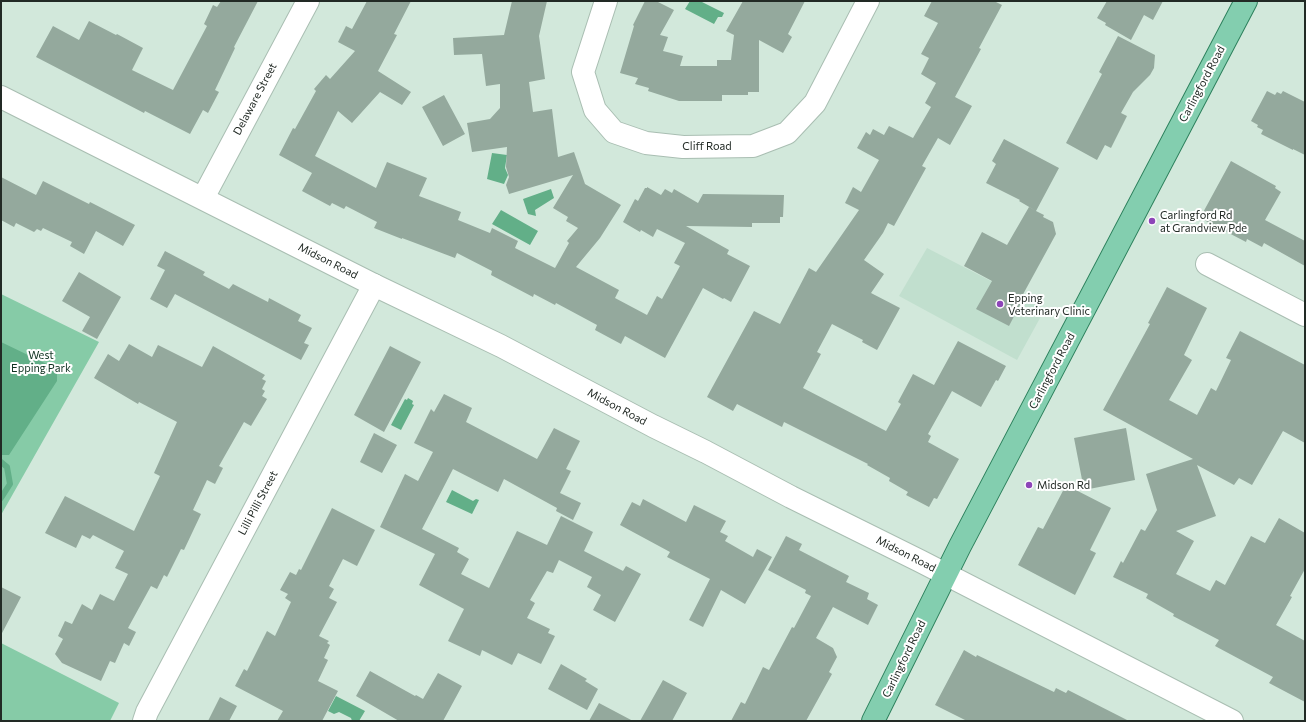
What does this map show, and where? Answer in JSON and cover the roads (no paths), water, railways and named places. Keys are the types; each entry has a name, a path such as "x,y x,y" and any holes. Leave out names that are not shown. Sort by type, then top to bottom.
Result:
{"main road":[{"name":"Carlingford Road","path":"873,721 946,574 1246,1"}],"street":[{"name":"Delaware Street","path":"203,198 308,1"},
{"name":"Cliff Road","path":"606,1 583,72 595,110 614,132 646,143 683,147 754,146 787,133 815,103 868,1"},
{"name":"Midson Road","path":"1,97 374,285 501,346 653,426 1232,721"},
{"path":"1207,264 1305,315"},
{"name":"Lilli Pilli Street","path":"144,721 151,705 374,285"}],"waterway":[{"path":"1,462 7,467 10,484 1,498"}],"place":[{"name":"Carlingford Rd at Grandview Pde","path":"1152,221"},
{"name":"Epping Veterinary Clinic","path":"1000,304"},
{"name":"Midson Rd","path":"1029,485"}],"park label":[{"name":"West Epping Park","path":"41,361"}]}
